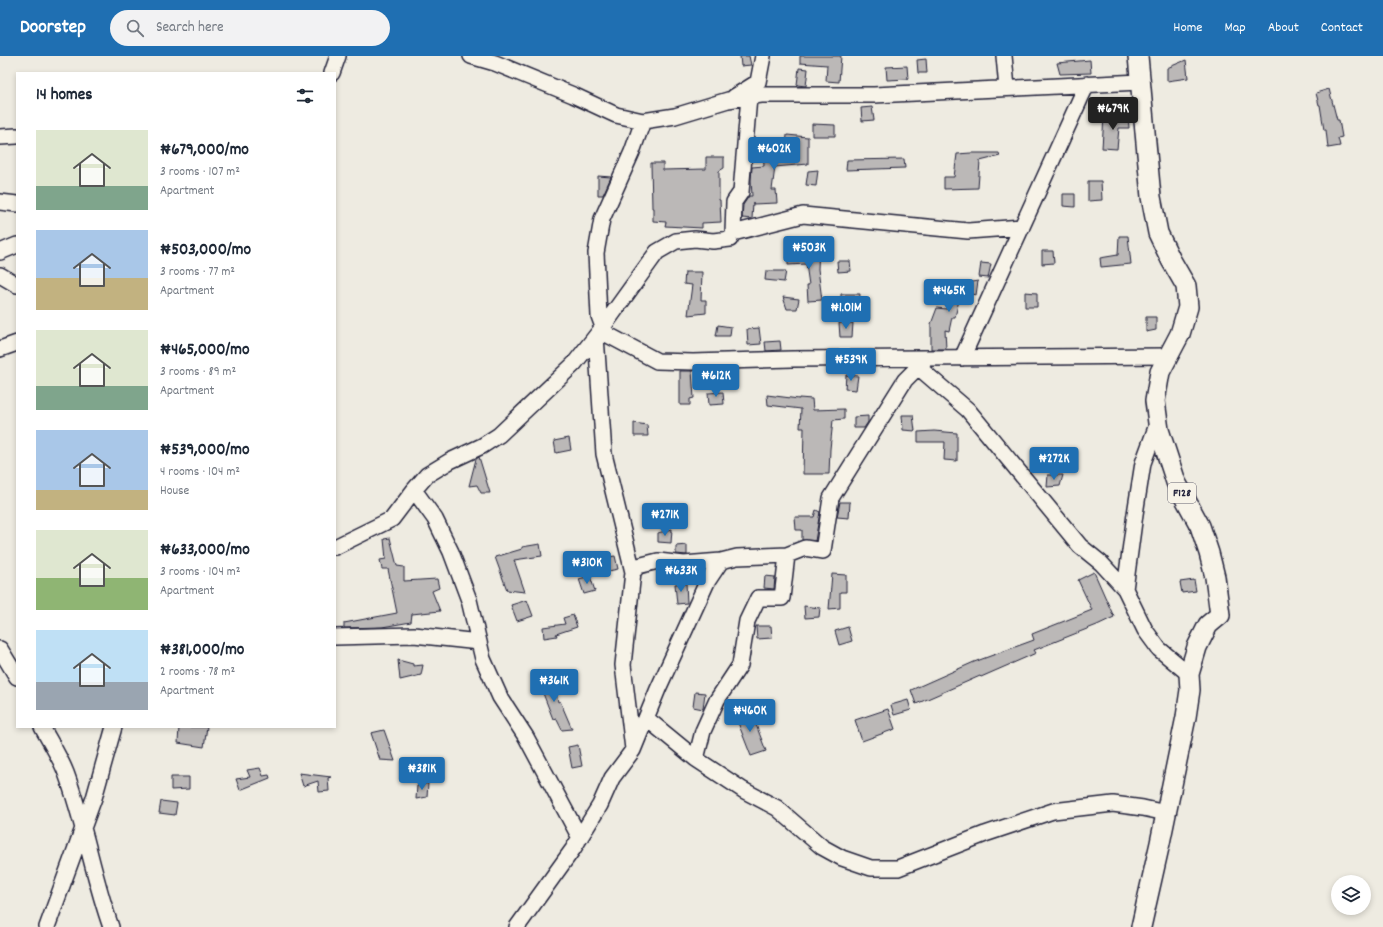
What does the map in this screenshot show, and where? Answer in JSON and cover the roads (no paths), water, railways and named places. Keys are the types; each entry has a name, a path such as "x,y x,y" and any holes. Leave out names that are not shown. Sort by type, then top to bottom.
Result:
{"main road":[{"name":"F128","path":"1138,56 1151,197 1158,233 1186,286 1188,307 1180,334 1160,372 1155,401 1159,430 1176,482 1200,526 1209,553 1215,577 1220,615 1208,625 1197,647 1189,674 1190,690 1186,717 1141,927"}],"street":[{"path":"332,72 338,56"},
{"path":"471,56 495,63 574,95 616,116 643,121 675,116 728,100 762,95 874,95 1140,82"},
{"path":"728,100 758,82 763,56"},
{"path":"1004,56 1007,88"},
{"path":"962,358 1087,84"},
{"path":"336,547 392,519 427,475 450,461 482,446 500,435 574,364 657,252 676,241 695,239 719,241 730,239 733,233 734,202 741,192 749,97"},
{"path":"633,750 623,665 633,572 604,454 596,254 602,220 632,152 643,121"},
{"path":"0,137 16,136"},
{"path":"0,202 16,204"},
{"path":"733,233 803,215 968,231 1022,227"},
{"path":"0,252 16,245"},
{"path":"0,275 16,284"},
{"path":"599,332 608,335 657,361 693,362 792,359 922,362 962,358 1168,356"},
{"path":"0,349 16,343"},
{"path":"633,572 638,566 658,560 684,564 737,557 787,555 805,548 823,551 831,498 904,380 922,362"},
{"path":"922,362 968,410 1080,546 1101,563 1125,589 1145,630 1159,649 1189,674"},
{"path":"1125,589 1135,514 1144,463 1158,422"},
{"path":"414,490 435,520 451,552 469,600 482,659 500,697 526,737 580,838"},
{"path":"696,759 703,731 717,700 740,665 747,621 758,598 782,598 787,555"},
{"path":"518,927 580,838 600,804 612,778 633,750 704,588 721,560"},
{"path":"336,637 357,638 414,635 478,642"},
{"path":"0,649 16,674"},
{"path":"646,718 696,759 743,790 777,808 822,847 842,858 871,868 898,868 985,834 1053,811 1113,804 1166,813"},
{"path":"43,728 65,772 77,807 104,908 111,927"},
{"path":"48,728 54,748"},
{"path":"47,927 94,798 114,728"}]}
